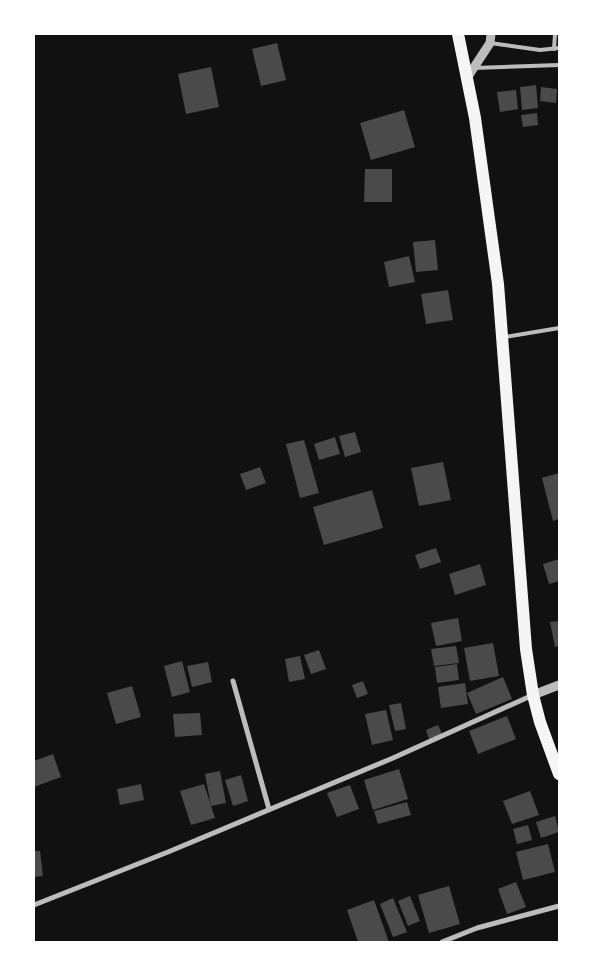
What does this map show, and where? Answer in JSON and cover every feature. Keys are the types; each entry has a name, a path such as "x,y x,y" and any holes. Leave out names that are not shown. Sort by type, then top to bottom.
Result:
{"main road":[{"path":"458,34 470,73 498,284 510,461 526,649 533,695 540,722 559,774"}],"street":[{"path":"470,73 490,38"},
{"path":"233,681 269,809"},
{"path":"34,905 168,852 393,758 559,685"},
{"path":"442,942 477,928 559,906"}],"lane":[{"path":"554,49 555,34"},
{"path":"490,38 540,50 559,48"},
{"path":"470,73 559,66"},
{"path":"503,338 559,328"}],"building":[{"path":"277,43 286,80 261,86 252,49"},
{"path":"211,67 219,107 186,114 178,74"},
{"path":"536,85 538,108 522,110 520,87"},
{"path":"541,87 557,89 556,103 540,101"},
{"path":"516,90 518,109 500,112 497,92"},
{"path":"404,110 415,147 371,160 360,123"},
{"path":"537,113 538,125 523,127 521,115"},
{"path":"365,169 392,169 392,202 364,202"},
{"path":"435,240 438,270 416,272 413,242"},
{"path":"409,256 415,282 389,287 384,262"},
{"path":"448,290 453,320 426,324 421,294"},
{"path":"355,432 361,452 345,457 339,436"},
{"path":"335,437 340,454 319,460 314,444"},
{"path":"304,440 319,493 300,498 286,444"},
{"path":"443,462 451,500 419,506 411,468"},
{"path":"260,467 266,483 246,490 240,474"},
{"path":"559,473 559,519 553,521 542,478"},
{"path":"372,490 383,528 324,545 313,507"},
{"path":"436,548 441,562 420,569 415,555"},
{"path":"559,559 559,581 549,584 543,564"},
{"path":"480,564 486,585 455,595 449,574"},
{"path":"458,618 462,641 436,646 431,623"},
{"path":"559,621 559,646 555,647 550,622"},
{"path":"493,643 499,676 470,681 464,648"},
{"path":"456,646 459,663 434,666 431,649"},
{"path":"319,650 326,669 311,674 304,655"},
{"path":"300,656 305,679 289,682 285,659"},
{"path":"182,661 190,692 172,697 164,666"},
{"path":"208,662 212,682 192,687 187,666"},
{"path":"457,664 459,680 437,683 435,667"},
{"path":"503,677 512,699 476,714 467,693"},
{"path":"363,681 368,694 357,698 352,685"},
{"path":"465,683 468,704 441,708 438,687"},
{"path":"132,686 141,717 116,724 107,693"},
{"path":"401,703 406,729 395,731 389,705"},
{"path":"386,710 393,740 372,745 365,714"},
{"path":"200,713 202,735 175,737 173,714"},
{"path":"507,716 516,739 478,754 469,731"},
{"path":"438,725 442,734 429,739 426,730"},
{"path":"53,754 61,777 34,787 34,761"},
{"path":"399,769 408,799 373,810 364,780"},
{"path":"220,771 226,803 211,806 205,774"},
{"path":"241,775 248,801 233,806 225,780"},
{"path":"141,784 144,800 120,805 117,789"},
{"path":"204,784 215,818 191,825 180,791"},
{"path":"350,785 359,809 337,817 327,793"},
{"path":"530,791 539,815 512,824 503,801"},
{"path":"407,802 411,815 378,824 374,811"},
{"path":"555,816 559,832 541,838 536,822"},
{"path":"528,825 532,840 517,844 513,829"},
{"path":"548,844 555,872 523,880 516,852"},
{"path":"34,851 40,851 43,876 34,877"},
{"path":"516,882 526,907 507,914 498,889"},
{"path":"449,886 460,924 429,933 418,895"},
{"path":"410,896 420,921 408,926 398,901"},
{"path":"393,898 407,932 393,937 380,904"},
{"path":"374,900 389,942 358,942 347,910"}]}
